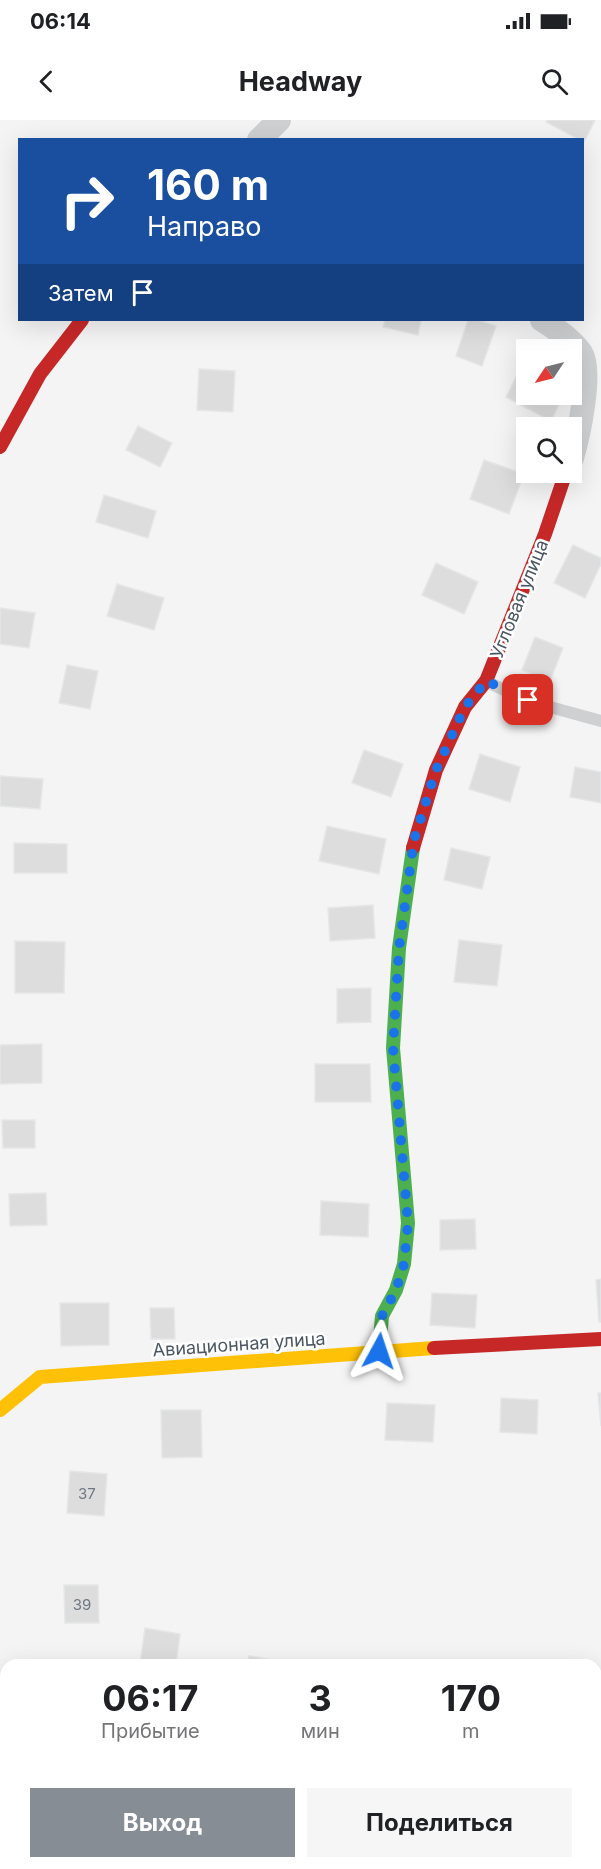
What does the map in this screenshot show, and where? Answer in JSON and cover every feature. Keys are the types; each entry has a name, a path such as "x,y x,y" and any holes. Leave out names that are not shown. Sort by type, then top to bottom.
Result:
{"street":[{"path":"261,138 279,120"},
{"path":"0,447 40,374 81,321"},
{"path":"544,321 555,328 582,354 586,384 581,417"},
{"name":"Угловая улица","path":"379,1351 382,1316 396,1290 404,1264 408,1223 393,1048 399,948 414,840 436,770 465,707 486,681 545,534 562,483"},
{"name":"Авиационная улица","path":"0,1410 40,1377 379,1351 601,1339"}],"lane":[{"path":"486,681 528,700 601,721"}],"building":[{"path":"548,120 595,120 584,142 584,138 576,138 546,122"},
{"path":"385,321 421,321 418,335 383,327"},
{"path":"468,321 481,321 496,326 482,366 456,356"},
{"path":"199,369 235,371 233,412 197,410"},
{"path":"516,377 516,402 506,397"},
{"path":"521,405 559,405 553,417 544,417"},
{"path":"138,426 172,443 160,467 126,450"},
{"path":"484,460 516,471 516,483 521,483 509,514 470,499"},
{"path":"104,495 156,511 148,538 96,522"},
{"path":"573,545 601,558 601,564 585,598 554,583"},
{"path":"436,563 478,582 464,614 422,595"},
{"path":"117,584 164,598 154,630 107,616"},
{"path":"0,608 35,613 29,648 0,644"},
{"path":"535,637 563,648 550,681 522,670"},
{"path":"67,665 98,671 90,709 59,703"},
{"path":"364,750 403,764 391,797 352,783"},
{"path":"480,754 520,767 510,802 469,789"},
{"path":"575,767 601,772 601,803 570,797"},
{"path":"0,776 43,779 40,809 0,806"},
{"path":"327,826 386,839 379,874 319,861"},
{"path":"14,843 67,844 67,873 14,873"},
{"path":"451,848 490,857 482,889 444,880"},
{"path":"373,905 375,938 330,941 328,908"},
{"path":"459,940 502,945 497,986 454,982"},
{"path":"15,941 65,942 64,993 15,993"},
{"path":"371,988 371,1022 337,1023 337,989"},
{"path":"42,1044 42,1083 0,1084 0,1045"},
{"path":"315,1064 370,1064 371,1102 315,1102"},
{"path":"2,1120 35,1120 35,1148 3,1148"},
{"path":"46,1193 47,1225 10,1226 9,1194"},
{"path":"321,1201 369,1204 368,1237 320,1235"},
{"path":"475,1219 476,1249 440,1250 440,1220"},
{"path":"601,1279 601,1322 599,1322 596,1280"},
{"path":"432,1293 477,1295 475,1328 430,1325"},
{"path":"60,1303 109,1303 109,1345 61,1346"},
{"path":"150,1308 174,1308 175,1339 151,1339"},
{"path":"598,1393 601,1393 601,1426"},
{"path":"501,1398 538,1400 537,1434 500,1432"},
{"path":"387,1403 435,1405 433,1442 385,1440"},
{"path":"161,1410 201,1410 202,1457 162,1458"},
{"path":"70,1471 107,1474 104,1516 67,1513"},
{"path":"64,1585 98,1585 99,1623 65,1623"},
{"path":"145,1628 180,1634 177,1659 141,1659"},
{"path":"249,1656 267,1659 248,1659"}],"traffic: fast":[{"path":"379,1351 382,1316 396,1290 404,1264 408,1223 393,1048 399,948 413,848"}],"traffic: slow":[{"path":"0,1410 40,1377 434,1348"}],"traffic: jam":[{"path":"0,447 40,374 81,321"},
{"path":"413,848 436,770 465,707 486,681 545,534 562,483"},
{"path":"434,1348 601,1339"}],"route":[{"path":"379,1351 382,1316 396,1290 404,1264 408,1223 393,1048 399,948 414,840 436,770 465,707 486,681 528,700"}]}
